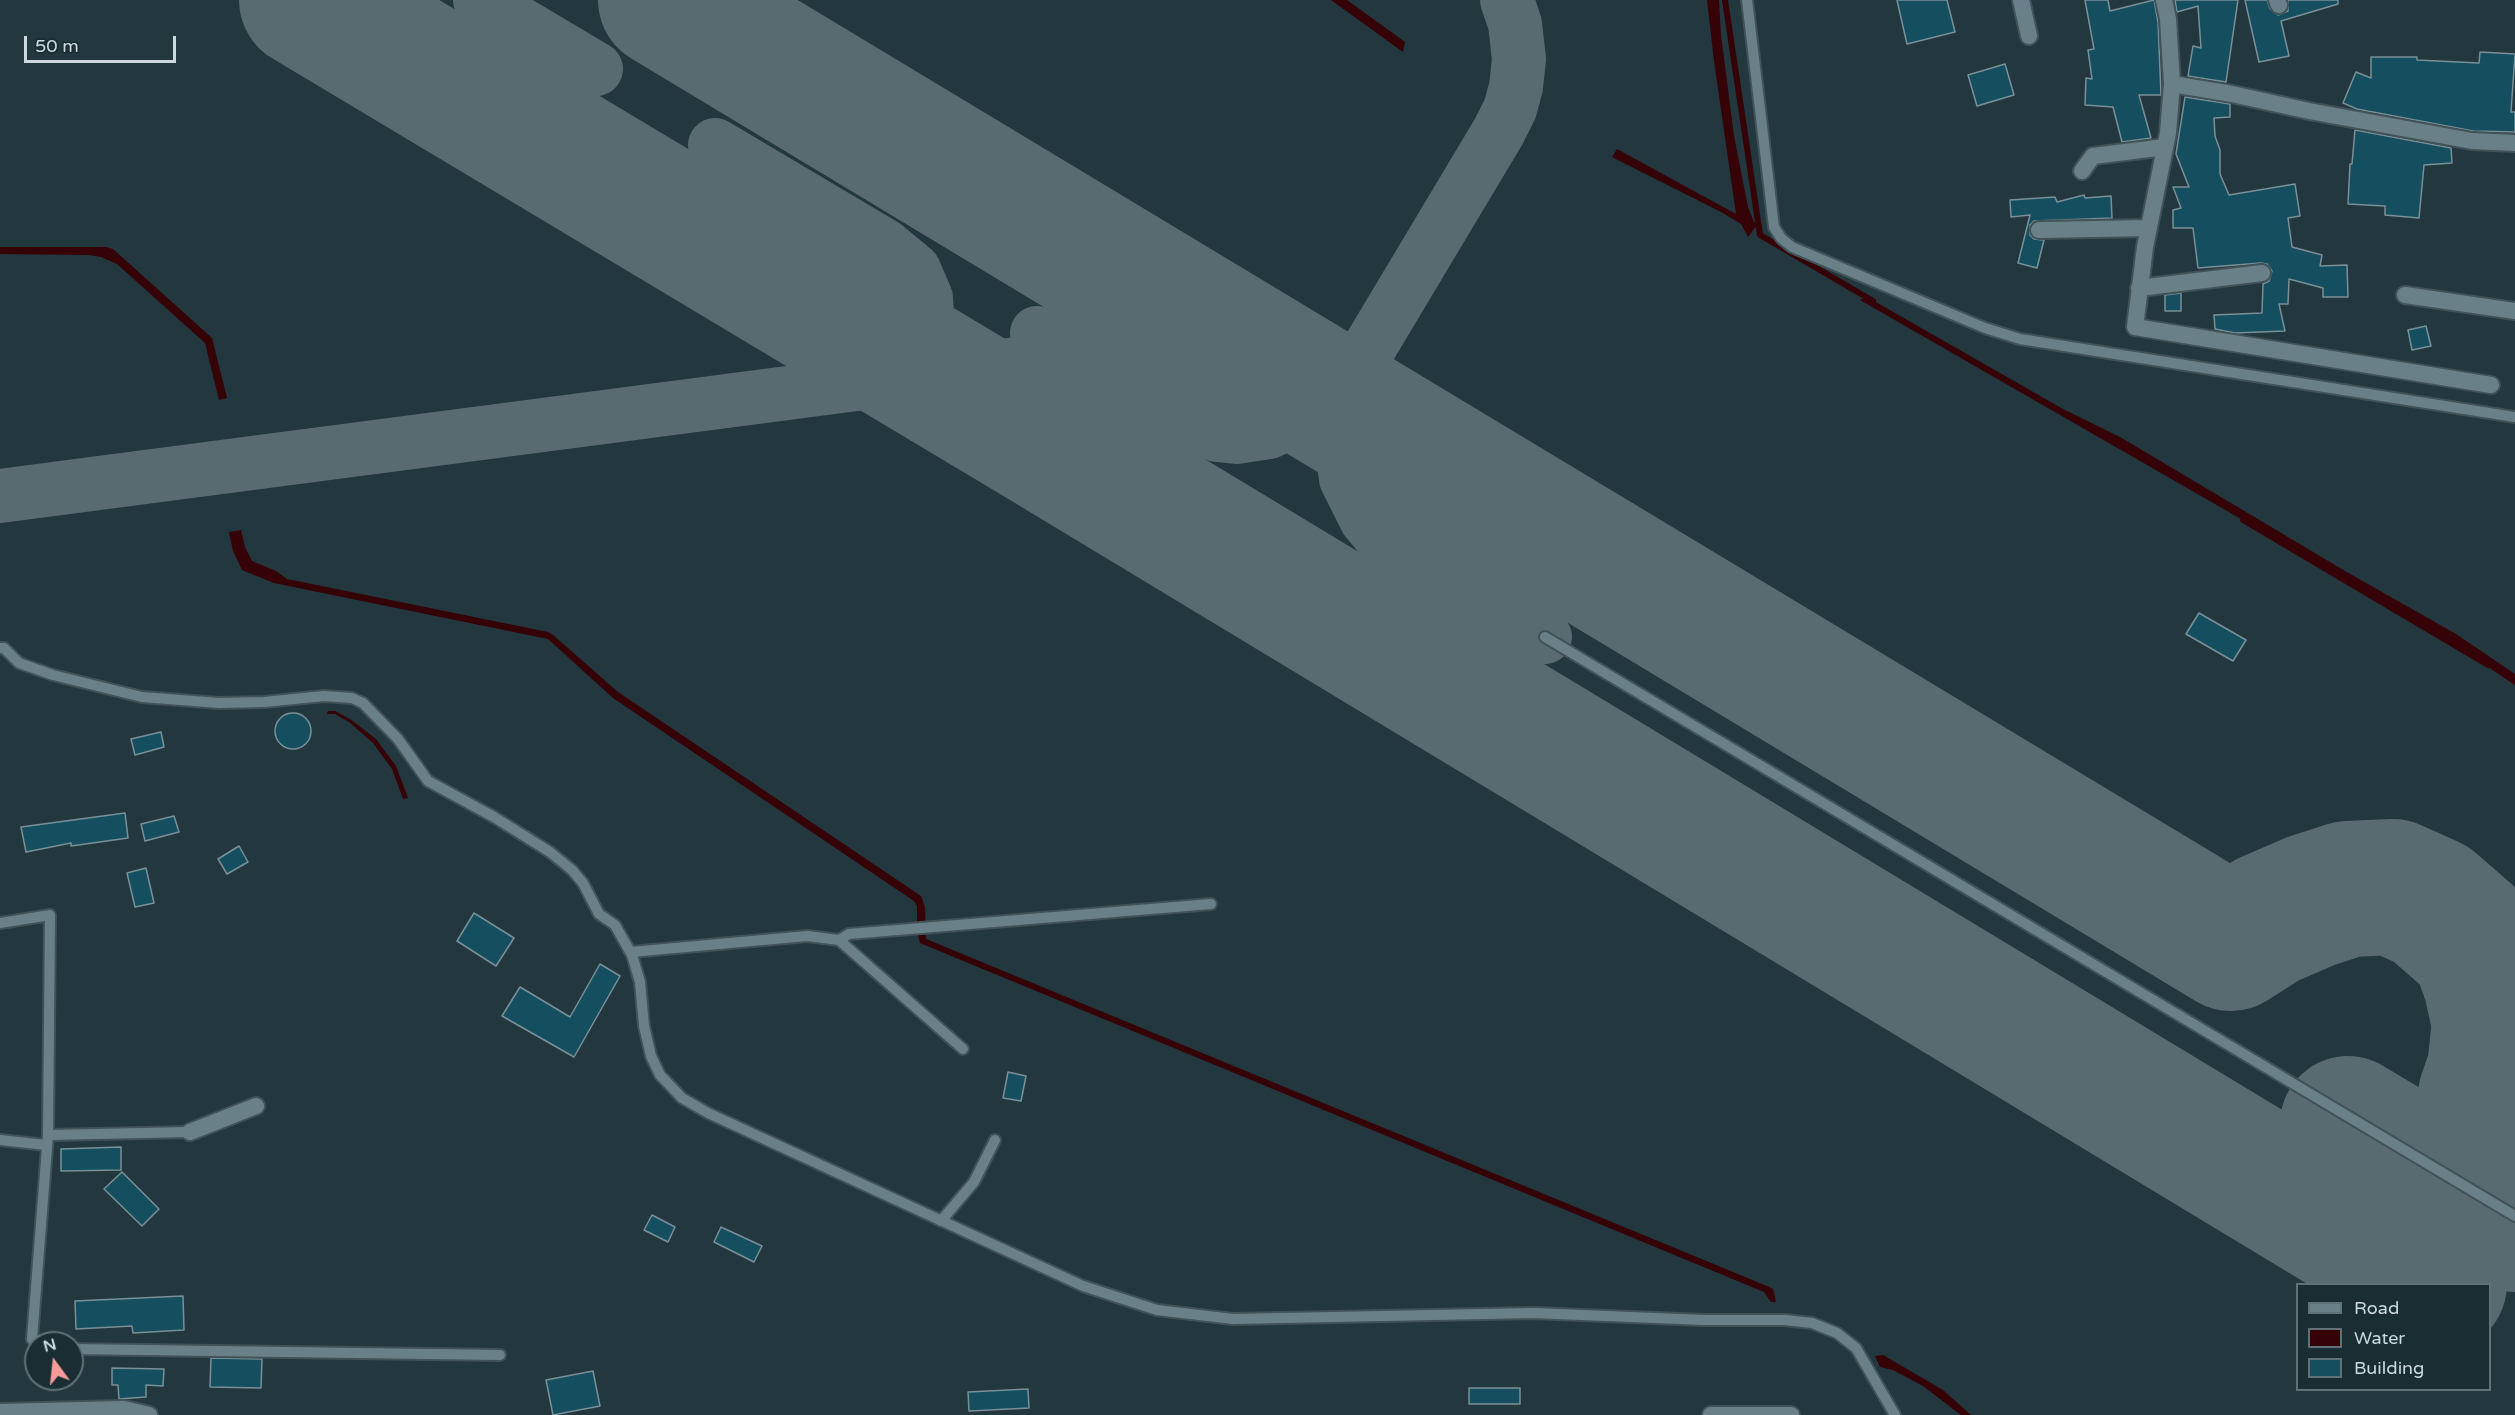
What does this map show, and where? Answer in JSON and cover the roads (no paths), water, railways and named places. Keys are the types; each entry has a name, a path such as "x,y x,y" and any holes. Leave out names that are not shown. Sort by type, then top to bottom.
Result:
{"street":[{"path":"2020,0 2029,36"},
{"path":"2164,0 2168,19 2172,84 2165,147 2149,228 2135,327 2491,385"},
{"path":"2172,84 2461,140 2515,143"},
{"path":"2082,171 2093,156 2165,147"},
{"path":"2039,230 2149,228"},
{"path":"2139,288 2262,273"},
{"path":"2405,295 2515,311"},
{"path":"190,1132 256,1106"},
{"path":"0,1412 124,1409 148,1415"},
{"path":"1712,1415 1791,1415"}],"lane":[{"path":"1747,0 1774,227 1781,238 1792,247 1985,328 2020,339 2515,417"},
{"path":"1545,637 2515,1216"},
{"path":"0,648 4,648 19,663 53,675 142,698 219,703 264,702 324,696 358,699 398,739 428,781 494,817 550,852 572,870 592,897 599,914 615,925 631,952 640,982 644,1026 651,1056 660,1075 682,1098 708,1113 1083,1286 1157,1310 1191,1316 1264,1320 1556,1313 1694,1320 1785,1320 1812,1323 1837,1333 1856,1348 1895,1415"},
{"path":"839,940 849,934 1211,904"},
{"path":"0,923 50,915 47,1140 33,1331"},
{"path":"631,952 807,936 839,940 963,1049"},
{"path":"0,1140 47,1140 190,1132"},
{"path":"941,1221 974,1182 995,1140"},
{"path":"84,1349 500,1355"}],"water":[{"path":"1331,0 1347,0 1405,42 1403,52"},
{"path":"1707,0 1719,0 1721,35 1734,136 1748,207 1757,225 1748,237 1741,224 1723,213 1612,157 1617,149 1736,214"},
{"path":"0,247 106,247 113,249 212,338 227,398 219,400 205,343 117,264 101,257 88,255 0,254"},
{"path":"1867,297 2063,409 2120,437 2456,634 2515,674 2515,685 2422,623 1860,300"},
{"path":"241,530 245,547 252,561 276,571 287,579 548,632 618,692 921,896 925,907 926,939 1767,1286 1773,1289 1776,1302 1771,1302 1764,1292 920,943 917,931 917,906 914,901 613,698 548,639 274,583 242,570 233,551 229,532"},
{"path":"328,711 335,711 350,719 376,739 396,766 408,798 403,799 392,769 373,743 349,722 335,714 327,714"},
{"path":"1883,1355 1943,1390 1971,1415 1961,1415 1923,1386 1893,1370 1880,1367 1875,1356"}],"waterway":[{"path":"1725,0 1760,235 1873,301"},
{"path":"2243,520 2488,665"}]}
